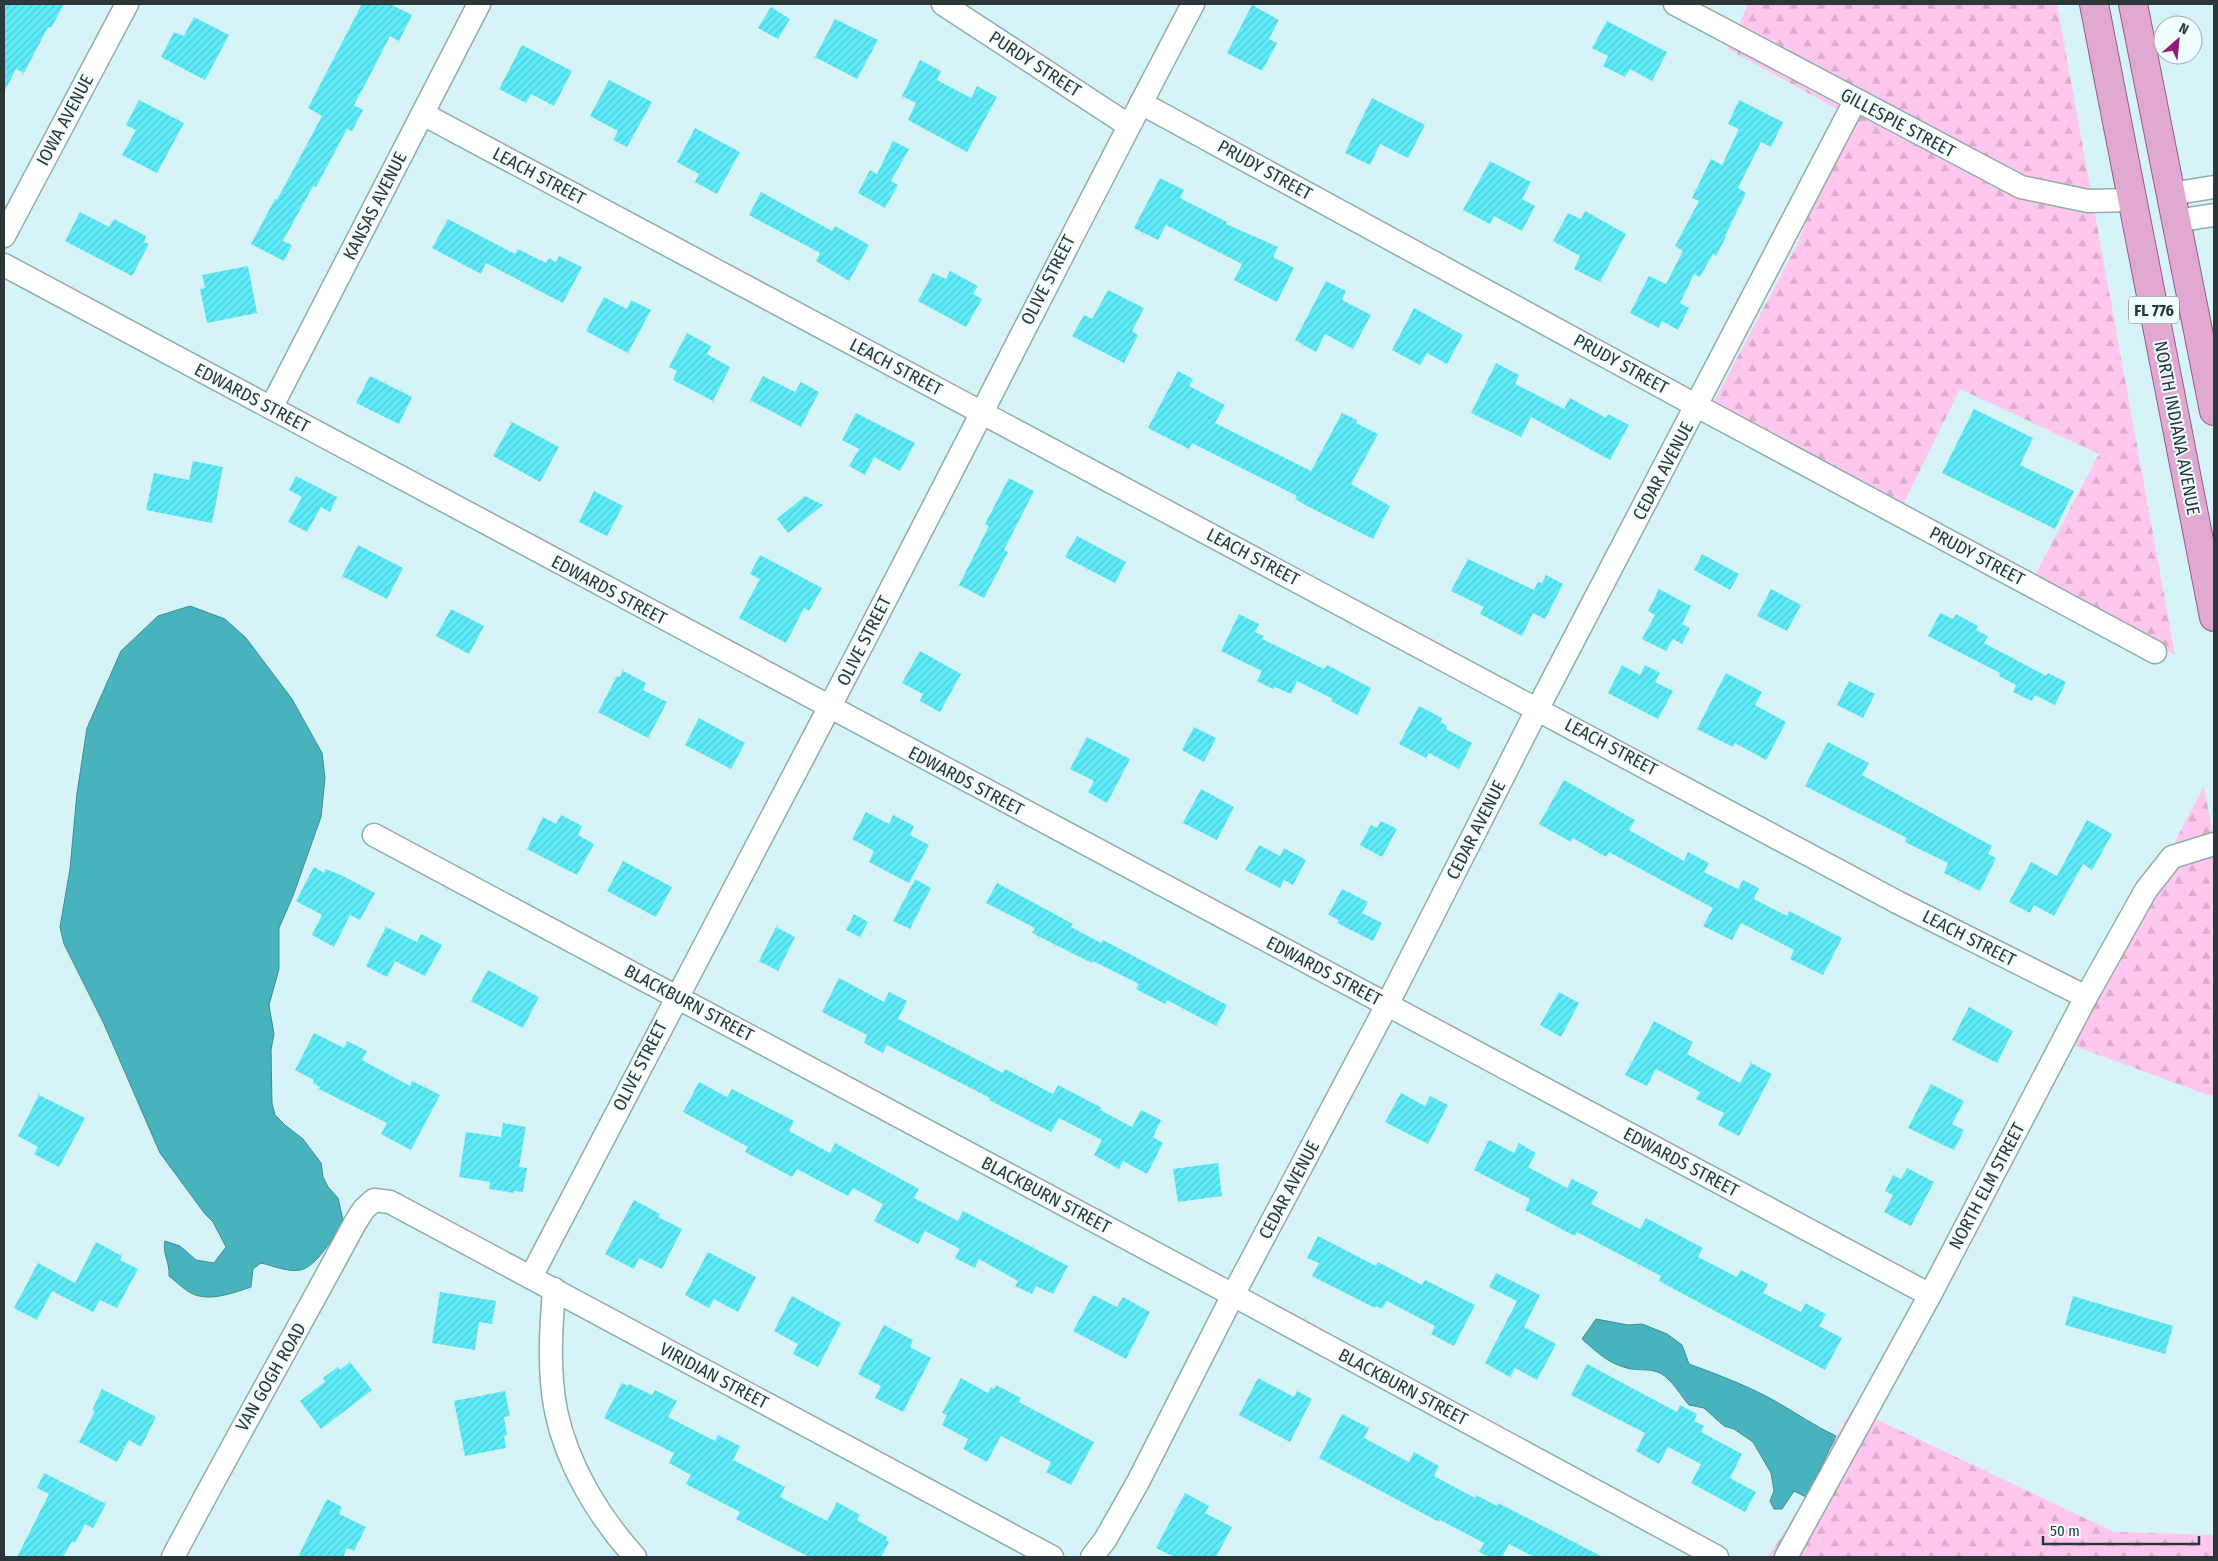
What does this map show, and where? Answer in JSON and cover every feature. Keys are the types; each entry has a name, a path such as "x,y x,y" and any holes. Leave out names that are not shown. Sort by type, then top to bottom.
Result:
{"main road":[{"name":"NORTH INDIANA AVENUE","path":"2094,4 2214,617"},
{"name":"FL 776","path":"2133,4 2214,411"}],"street":[{"name":"IOWA AVENUE","path":"4,236 126,4"},
{"name":"KANSAS AVENUE","path":"271,408 479,4"},
{"name":"PURDY STREET","path":"943,4 1128,125"},
{"name":"OLIVE STREET","path":"531,1276 676,996 830,708 1128,125 1193,4"},
{"name":"GILLESPIE STREET","path":"1675,4 1855,101 2021,187 2088,201 2133,200"},
{"name":"CEDAR AVENUE","path":"1092,1557 1105,1540 1138,1482 1233,1295 1387,1005 1538,708 1855,101"},
{"name":"PRUDY STREET","path":"1141,103 2154,652"},
{"name":"LEACH STREET","path":"422,114 980,413 1538,708 1897,902 2086,997"},
{"path":"2171,194 2214,187"},
{"path":"2175,221 2214,215"},
{"name":"EDWARDS STREET","path":"4,264 830,708 1930,1295"},
{"name":"BLACKBURN STREET","path":"374,835 1233,1295 1717,1557"},
{"name":"NORTH ELM STREET","path":"1786,1557 1930,1295 2086,997 2146,890 2172,857 2214,844"},
{"name":"VIRIDIAN STREET","path":"374,1200 390,1202 531,1276 1052,1557"},
{"name":"VAN GOGH ROAD","path":"173,1557 222,1462 296,1334 355,1223 364,1209 374,1200"},
{"path":"554,1289 551,1361 556,1411 562,1433 572,1460 602,1513 621,1541 635,1557"}],"green space":[{"path":"1748,4 2057,4 2175,655 2035,575 2099,454 1960,389 1902,507 1709,411 1798,243 1844,113 1728,49"},
{"path":"2204,786 2214,841 2214,1095 2208,1095 2069,1044"},
{"path":"1853,1408 2114,1532 2214,1535 2214,1557 1768,1557 1806,1497 1836,1436"}],"water":[{"path":"190,606 225,619 246,638 292,699 322,753 325,778 321,817 293,896 279,928 279,969 269,1005 274,1034 271,1050 272,1103 275,1115 303,1139 321,1163 323,1177 328,1187 338,1198 343,1220 325,1250 306,1268 290,1270 261,1263 253,1269 251,1287 212,1297 191,1293 169,1276 164,1250 165,1241 180,1246 196,1260 214,1263 226,1247 213,1222 160,1153 104,1024 64,944 60,927 70,869 77,793 87,728 121,651 158,616"},
{"path":"1596,1319 1628,1325 1642,1324 1667,1334 1682,1345 1689,1364 1754,1390 1836,1436 1806,1497 1794,1491 1782,1509 1774,1509 1770,1501 1774,1491 1771,1473 1753,1442 1734,1429 1724,1426 1704,1408 1689,1405 1673,1384 1662,1374 1620,1366 1598,1353 1582,1339"}],"building":[{"path":"4,4 64,4 51,28 48,27 24,73 16,69 4,92"},
{"path":"362,4 390,4 412,15 399,41 390,36 354,105 363,110 352,131 347,129 316,187 313,186 283,241 292,245 284,261 251,244 322,116 308,108"},
{"path":"1252,5 1279,20 1269,39 1277,43 1262,71 1227,53"},
{"path":"771,7 790,19 778,39 758,28"},
{"path":"194,17 229,35 205,80 161,57 174,32 184,36"},
{"path":"835,19 878,40 857,79 815,57"},
{"path":"1607,21 1667,52 1652,81 1630,69 1625,77 1603,66 1608,56 1592,48"},
{"path":"522,45 572,71 554,106 531,94 526,103 499,89"},
{"path":"920,60 941,71 937,80 971,98 977,86 997,97 967,152 908,120 916,103 902,96"},
{"path":"609,80 652,102 627,147 613,140 618,131 590,116"},
{"path":"1372,98 1425,125 1408,158 1380,144 1370,165 1345,153"},
{"path":"139,100 184,123 157,173 122,155 136,130 126,125"},
{"path":"1739,100 1783,122 1771,147 1761,142 1738,188 1746,193 1716,256 1713,254 1700,277 1694,274 1680,303 1689,308 1678,330 1662,321 1659,328 1630,313 1649,276 1666,284 1683,251 1675,246 1699,201 1692,198 1711,159 1722,165 1739,129 1728,124"},
{"path":"695,128 740,152 717,194 695,182 699,174 677,162"},
{"path":"893,141 909,149 891,181 898,185 885,208 858,193 870,170 877,174"},
{"path":"1490,161 1531,182 1522,199 1535,206 1522,231 1494,216 1490,224 1463,210"},
{"path":"1160,178 1184,190 1180,198 1227,222 1226,224 1278,247 1273,257 1294,268 1277,302 1234,280 1242,264 1166,225 1158,240 1134,228"},
{"path":"761,192 832,231 835,226 869,245 849,281 816,261 820,253 749,215"},
{"path":"1585,211 1626,234 1600,282 1574,269 1580,256 1553,241 1568,213 1581,219"},
{"path":"80,212 109,227 114,219 146,236 144,242 149,244 132,276 65,241"},
{"path":"448,219 515,254 518,249 546,263 549,258 556,262 559,256 582,267 563,303 486,263 481,274 432,248"},
{"path":"248,266 257,313 207,323 200,289 205,288 202,275"},
{"path":"950,271 978,286 973,294 982,299 966,327 918,301 933,273 946,279"},
{"path":"1326,281 1346,291 1342,300 1371,315 1353,349 1325,334 1316,352 1295,340"},
{"path":"1108,290 1144,308 1132,331 1138,335 1124,363 1072,336 1084,315 1092,319"},
{"path":"604,297 627,309 631,300 651,310 628,353 586,331"},
{"path":"1414,308 1463,335 1447,364 1427,353 1420,365 1392,350"},
{"path":"687,333 711,346 707,354 730,367 713,401 673,380 677,371 669,367"},
{"path":"1496,363 1519,375 1515,384 1564,409 1570,398 1606,418 1608,414 1629,425 1610,460 1531,417 1521,437 1471,413"},
{"path":"1178,371 1193,379 1189,386 1225,405 1215,423 1311,471 1342,413 1357,420 1356,423 1378,434 1351,484 1390,506 1373,539 1309,507 1295,499 1297,496 1192,443 1189,449 1148,428"},
{"path":"370,376 412,397 399,424 356,403"},
{"path":"763,376 795,392 801,382 819,392 801,427 750,400"},
{"path":"1974,409 2033,438 2020,465 2074,491 2055,529 1942,473"},
{"path":"856,413 915,443 900,471 874,457 865,475 849,466 859,449 842,440"},
{"path":"512,422 559,447 540,482 493,456"},
{"path":"193,461 223,467 212,523 146,510 154,473 189,480"},
{"path":"296,476 337,497 330,512 321,507 307,532 288,522 302,497 289,490"},
{"path":"1009,478 1034,491 1004,550 1008,552 984,598 959,585 989,526 985,524"},
{"path":"594,491 623,506 607,536 579,522"},
{"path":"805,496 823,505 788,533 777,519"},
{"path":"1077,536 1126,562 1115,583 1065,557"},
{"path":"358,545 403,568 387,599 342,576"},
{"path":"1702,554 1739,574 1730,590 1694,570"},
{"path":"760,555 822,588 809,611 804,608 786,643 739,618 760,579 750,574"},
{"path":"1468,559 1534,590 1538,582 1542,583 1546,575 1563,584 1545,619 1533,613 1522,636 1480,614 1484,607 1451,591"},
{"path":"1659,589 1691,606 1682,624 1690,628 1682,644 1673,639 1666,651 1642,639 1655,615 1648,611"},
{"path":"1771,589 1801,605 1787,631 1757,616"},
{"path":"451,609 484,626 469,654 436,636"},
{"path":"1940,613 1953,619 1956,614 1978,626 1976,630 1988,636 1984,643 2046,676 2048,673 2066,682 2055,705 2035,695 2032,701 2013,692 2016,685 1999,676 2000,673 1928,636"},
{"path":"1239,614 1259,624 1255,632 1264,636 1262,639 1324,669 1327,665 1371,688 1357,715 1331,701 1333,699 1297,681 1291,694 1275,687 1273,689 1257,681 1262,671 1221,651"},
{"path":"920,651 961,674 940,712 920,701 923,694 902,683"},
{"path":"1622,665 1640,675 1645,665 1660,673 1655,682 1673,691 1658,719 1608,693"},
{"path":"623,671 646,683 643,690 667,702 648,738 598,712 617,676 620,677"},
{"path":"1726,673 1762,692 1755,705 1786,722 1766,760 1735,743 1733,747 1697,729"},
{"path":"1849,681 1875,694 1863,718 1837,705"},
{"path":"1419,706 1442,718 1441,722 1447,726 1446,729 1472,743 1459,769 1429,753 1426,758 1399,744"},
{"path":"699,718 745,743 731,769 685,745"},
{"path":"1194,727 1216,738 1204,762 1182,750"},
{"path":"1087,737 1130,759 1107,803 1088,792 1094,781 1070,769"},
{"path":"1828,742 1869,763 1862,775 1992,846 1988,854 1996,858 1980,891 1944,873 1948,863 1905,842 1907,838 1805,786"},
{"path":"1564,780 1635,820 1629,830 1684,861 1688,852 1709,863 1704,872 1738,889 1743,880 1759,888 1754,899 1787,916 1789,911 1842,938 1823,975 1790,959 1794,950 1741,923 1732,940 1703,926 1713,908 1609,852 1606,857 1573,838 1571,842 1539,824"},
{"path":"1201,789 1234,807 1217,840 1183,823"},
{"path":"866,812 889,824 893,815 914,826 910,835 929,845 909,883 869,862 874,851 852,839"},
{"path":"561,815 582,826 578,835 594,844 577,875 527,849 543,817 556,824"},
{"path":"2087,820 2112,834 2092,870 2083,864 2054,916 2034,905 2030,913 2009,902 2031,862 2057,876"},
{"path":"1381,821 1397,829 1382,857 1360,845 1371,825 1377,828"},
{"path":"1259,845 1280,856 1284,848 1306,860 1293,885 1284,880 1280,888 1245,870"},
{"path":"623,861 672,887 656,917 607,891"},
{"path":"314,867 324,873 326,869 343,876 375,893 360,920 350,915 334,947 312,935 322,915 296,901"},
{"path":"915,879 931,888 910,929 893,921"},
{"path":"997,883 1073,924 1071,927 1101,943 1103,940 1227,1005 1216,1026 1167,1000 1165,1004 1136,989 1139,984 1032,933 1035,928 986,903"},
{"path":"1342,889 1368,902 1362,913 1382,923 1373,941 1337,923 1339,920 1328,915"},
{"path":"854,914 868,922 860,937 846,930"},
{"path":"386,927 417,942 421,934 442,945 425,976 395,961 387,977 366,966"},
{"path":"776,927 795,937 778,971 759,961"},
{"path":"488,970 539,997 523,1028 471,1001"},
{"path":"839,978 884,1002 889,992 907,1001 898,1019 1003,1073 1005,1069 1053,1094 1058,1085 1102,1108 1100,1110 1132,1127 1141,1110 1161,1120 1153,1137 1163,1143 1147,1174 1123,1161 1119,1169 1094,1155 1102,1140 1059,1118 1051,1132 887,1045 883,1053 864,1043 867,1035 822,1012"},
{"path":"1559,992 1579,1003 1561,1037 1540,1025"},
{"path":"1969,1007 2013,1031 1997,1063 1952,1040"},
{"path":"1654,1021 1693,1042 1687,1054 1740,1083 1751,1063 1772,1074 1739,1136 1718,1125 1724,1113 1696,1099 1700,1092 1656,1069 1647,1086 1625,1075"},
{"path":"314,1033 344,1048 347,1041 367,1051 362,1060 410,1086 412,1081 440,1095 411,1150 381,1134 387,1123 319,1089 320,1087 313,1083 314,1080 295,1070"},
{"path":"699,1082 727,1097 732,1089 794,1121 789,1131 830,1153 835,1143 919,1189 914,1198 958,1221 963,1211 1068,1266 1053,1294 1036,1286 1032,1294 1015,1286 1018,1281 979,1259 975,1268 955,1258 960,1249 925,1231 918,1244 874,1221 883,1204 853,1188 848,1196 797,1169 792,1177 745,1152 748,1147 683,1112"},
{"path":"1931,1084 1964,1101 1952,1124 1964,1130 1954,1150 1908,1128"},
{"path":"1401,1093 1425,1106 1430,1096 1448,1105 1428,1144 1385,1122"},
{"path":"39,1095 85,1118 59,1167 34,1154 38,1147 18,1136"},
{"path":"503,1123 526,1127 519,1167 527,1168 523,1192 514,1191 514,1193 489,1189 490,1182 459,1177 466,1132 501,1137"},
{"path":"1489,1140 1514,1153 1519,1143 1536,1153 1528,1167 1567,1188 1572,1179 1598,1192 1591,1204 1640,1229 1646,1218 1703,1248 1698,1257 1737,1277 1741,1270 1768,1284 1763,1293 1801,1312 1805,1303 1826,1314 1819,1326 1842,1338 1825,1370 1659,1281 1661,1276 1577,1232 1575,1236 1525,1210 1530,1199 1474,1170"},
{"path":"1218,1163 1222,1196 1178,1202 1173,1169"},
{"path":"1907,1168 1934,1182 1911,1226 1884,1212 1893,1195 1885,1191 1893,1175 1901,1179"},
{"path":"634,1200 660,1214 658,1217 682,1229 662,1269 639,1258 634,1269 605,1254"},
{"path":"1318,1236 1376,1266 1378,1262 1422,1285 1425,1280 1475,1305 1454,1346 1431,1334 1435,1326 1387,1301 1382,1309 1376,1306 1375,1308 1312,1276 1319,1263 1307,1258"},
{"path":"96,1242 122,1256 120,1260 138,1269 117,1308 100,1300 93,1312 52,1291 37,1320 14,1308 38,1263 75,1283"},
{"path":"708,1252 756,1277 738,1312 714,1299 709,1308 685,1295"},
{"path":"1496,1273 1540,1295 1524,1327 1556,1344 1537,1380 1515,1368 1510,1377 1485,1363 1517,1301 1489,1287"},
{"path":"440,1292 496,1301 492,1324 479,1322 475,1350 432,1343"},
{"path":"1093,1295 1117,1307 1123,1297 1150,1312 1126,1359 1073,1331"},
{"path":"792,1296 841,1323 818,1367 793,1354 798,1344 774,1331"},
{"path":"2073,1296 2173,1326 2165,1354 2065,1325"},
{"path":"884,1325 913,1340 910,1347 931,1358 903,1412 875,1398 881,1386 858,1374"},
{"path":"350,1362 372,1390 321,1429 300,1401 325,1382 323,1378 338,1367 340,1370"},
{"path":"1587,1364 1677,1412 1680,1405 1697,1414 1694,1421 1704,1426 1701,1432 1742,1454 1730,1478 1756,1492 1745,1512 1691,1483 1701,1464 1668,1447 1659,1464 1636,1451 1645,1433 1571,1395"},
{"path":"961,1378 988,1393 991,1387 994,1389 996,1385 1021,1398 1019,1402 1094,1442 1071,1485 1046,1472 1051,1462 1001,1436 987,1462 963,1449 968,1439 942,1425 947,1415 942,1413"},
{"path":"1258,1378 1294,1397 1297,1391 1312,1399 1290,1442 1239,1415"},
{"path":"622,1383 628,1386 629,1384 652,1395 655,1390 677,1401 668,1417 715,1441 718,1435 740,1446 733,1460 785,1487 780,1497 827,1521 837,1502 860,1515 857,1520 887,1537 886,1540 889,1542 881,1557 809,1557 736,1519 740,1512 686,1484 691,1475 669,1463 674,1453 604,1418"},
{"path":"102,1389 156,1417 141,1447 129,1440 117,1462 79,1442 95,1411 92,1410"},
{"path":"505,1391 510,1416 504,1417 507,1435 504,1436 506,1448 465,1456 454,1401"},
{"path":"1342,1414 1369,1428 1364,1438 1409,1462 1414,1452 1439,1466 1434,1476 1475,1498 1476,1495 1497,1506 1498,1503 1603,1557 1534,1557 1509,1544 1502,1557 1489,1557 1479,1552 1484,1543 1440,1520 1439,1522 1319,1458"},
{"path":"44,1473 106,1504 93,1528 85,1524 75,1543 72,1541 63,1557 17,1557 49,1494 37,1488"},
{"path":"1185,1493 1209,1506 1205,1513 1232,1527 1216,1557 1174,1557 1156,1548"},
{"path":"327,1499 342,1507 339,1514 366,1527 354,1551 347,1548 343,1557 298,1557"}]}
